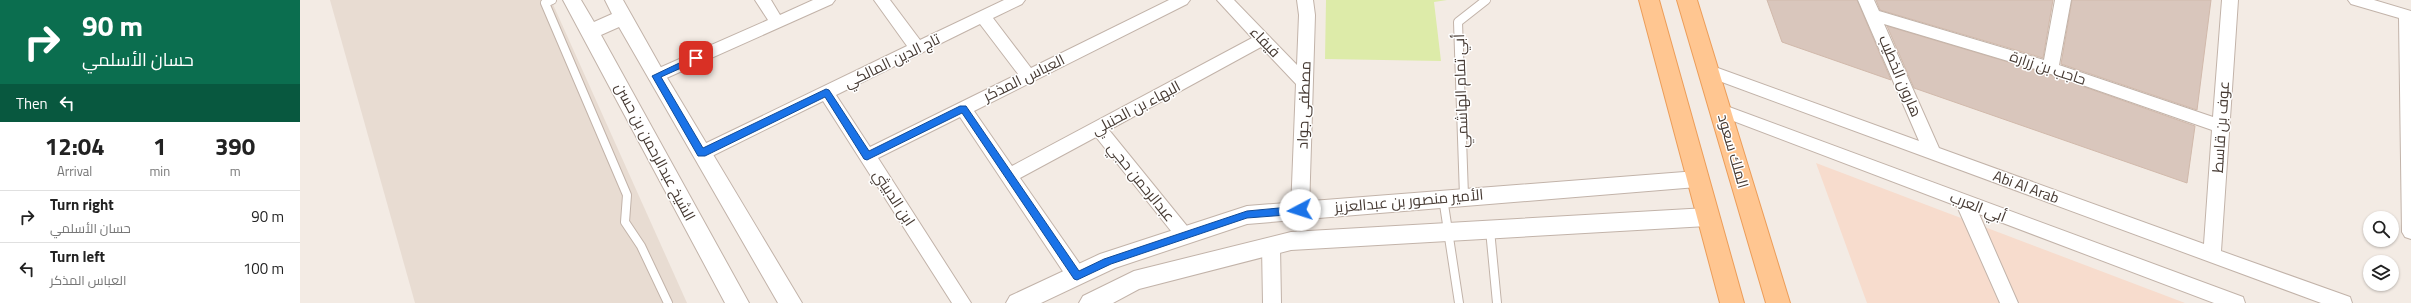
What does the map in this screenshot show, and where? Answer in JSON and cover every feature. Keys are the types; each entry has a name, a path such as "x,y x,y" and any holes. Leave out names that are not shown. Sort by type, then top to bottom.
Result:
{"main road":[{"path":"1649,0 1707,217 1732,303"},
{"name":"الملك سعود","path":"1687,0 1778,303"}],"street":[{"name":"الشيخ عبدالرحمن بن حسن","path":"572,0 737,303"},
{"path":"763,0 777,22"},
{"path":"656,76 827,0"},
{"path":"882,0 917,48"},
{"name":"تاج الدين المالكي","path":"702,153 1017,0"},
{"name":"العباس المذكر","path":"867,156 1182,0"},
{"name":"فيفاء","path":"1225,0 1305,83"},
{"name":"مصطفى جواد","path":"1300,210 1307,15 1305,0"},
{"path":"2050,68 2063,0"},
{"name":"عوف بن قاسط","path":"2212,255 2230,0"},
{"path":"2356,0 2409,15 2411,232"},
{"name":"حاجب بن زرارة","path":"1870,7 2221,126"},
{"name":"هارون الخطيب","path":"1870,7 1933,153"},
{"path":"590,32 619,9 656,76 790,303"},
{"path":"983,16 1029,76"},
{"name":"البهاء بن الحنبلي","path":"1009,176 1262,39"},
{"name":"Abi Al Arab","path":"1709,71 2343,303"},
{"name":"ابن الدبيثي","path":"826,92 962,303"},
{"path":"963,108 1077,276"},
{"name":"أبي العرب","path":"1721,110 2236,303"},
{"name":"عبدالرحمن حجي","path":"1098,128 1185,236"},
{"name":"الأمير منصور بن عبدالعزيز","path":"1018,303 1108,262 1247,215 1464,196 1697,179"},
{"path":"1964,201 2009,303"},
{"name":"الأمير منصور بن عبدالعزيز","path":"1092,303 1134,281 1291,241 1707,217"},
{"path":"1271,246 1272,303"}],"lane":[{"name":"أبي تمام الهاشمي","path":"1464,196 1458,22 1486,0"},
{"path":"547,1 627,196 625,222 641,246 668,303"},
{"path":"1443,198 1459,303"},
{"path":"1490,230 1497,303"}],"shaded area":[{"path":"330,0 551,0 687,303 415,303"},
{"path":"1816,163 2185,303 1867,303"}],"green space":[{"path":"1326,0 1447,0 1434,2 1441,61 1325,59"}],"building":[{"path":"1767,0 1857,0 1891,80 1782,42"},
{"path":"1876,0 2053,0 2043,58 1880,10"},
{"path":"2072,0 2211,0 2197,110 2061,64"},
{"path":"1887,26 2045,73 2195,126 2187,183 1914,88"}],"route":[{"path":"696,58 656,76 702,153 826,92 867,156 963,108 1077,276 1108,262 1247,215 1300,210"}]}
